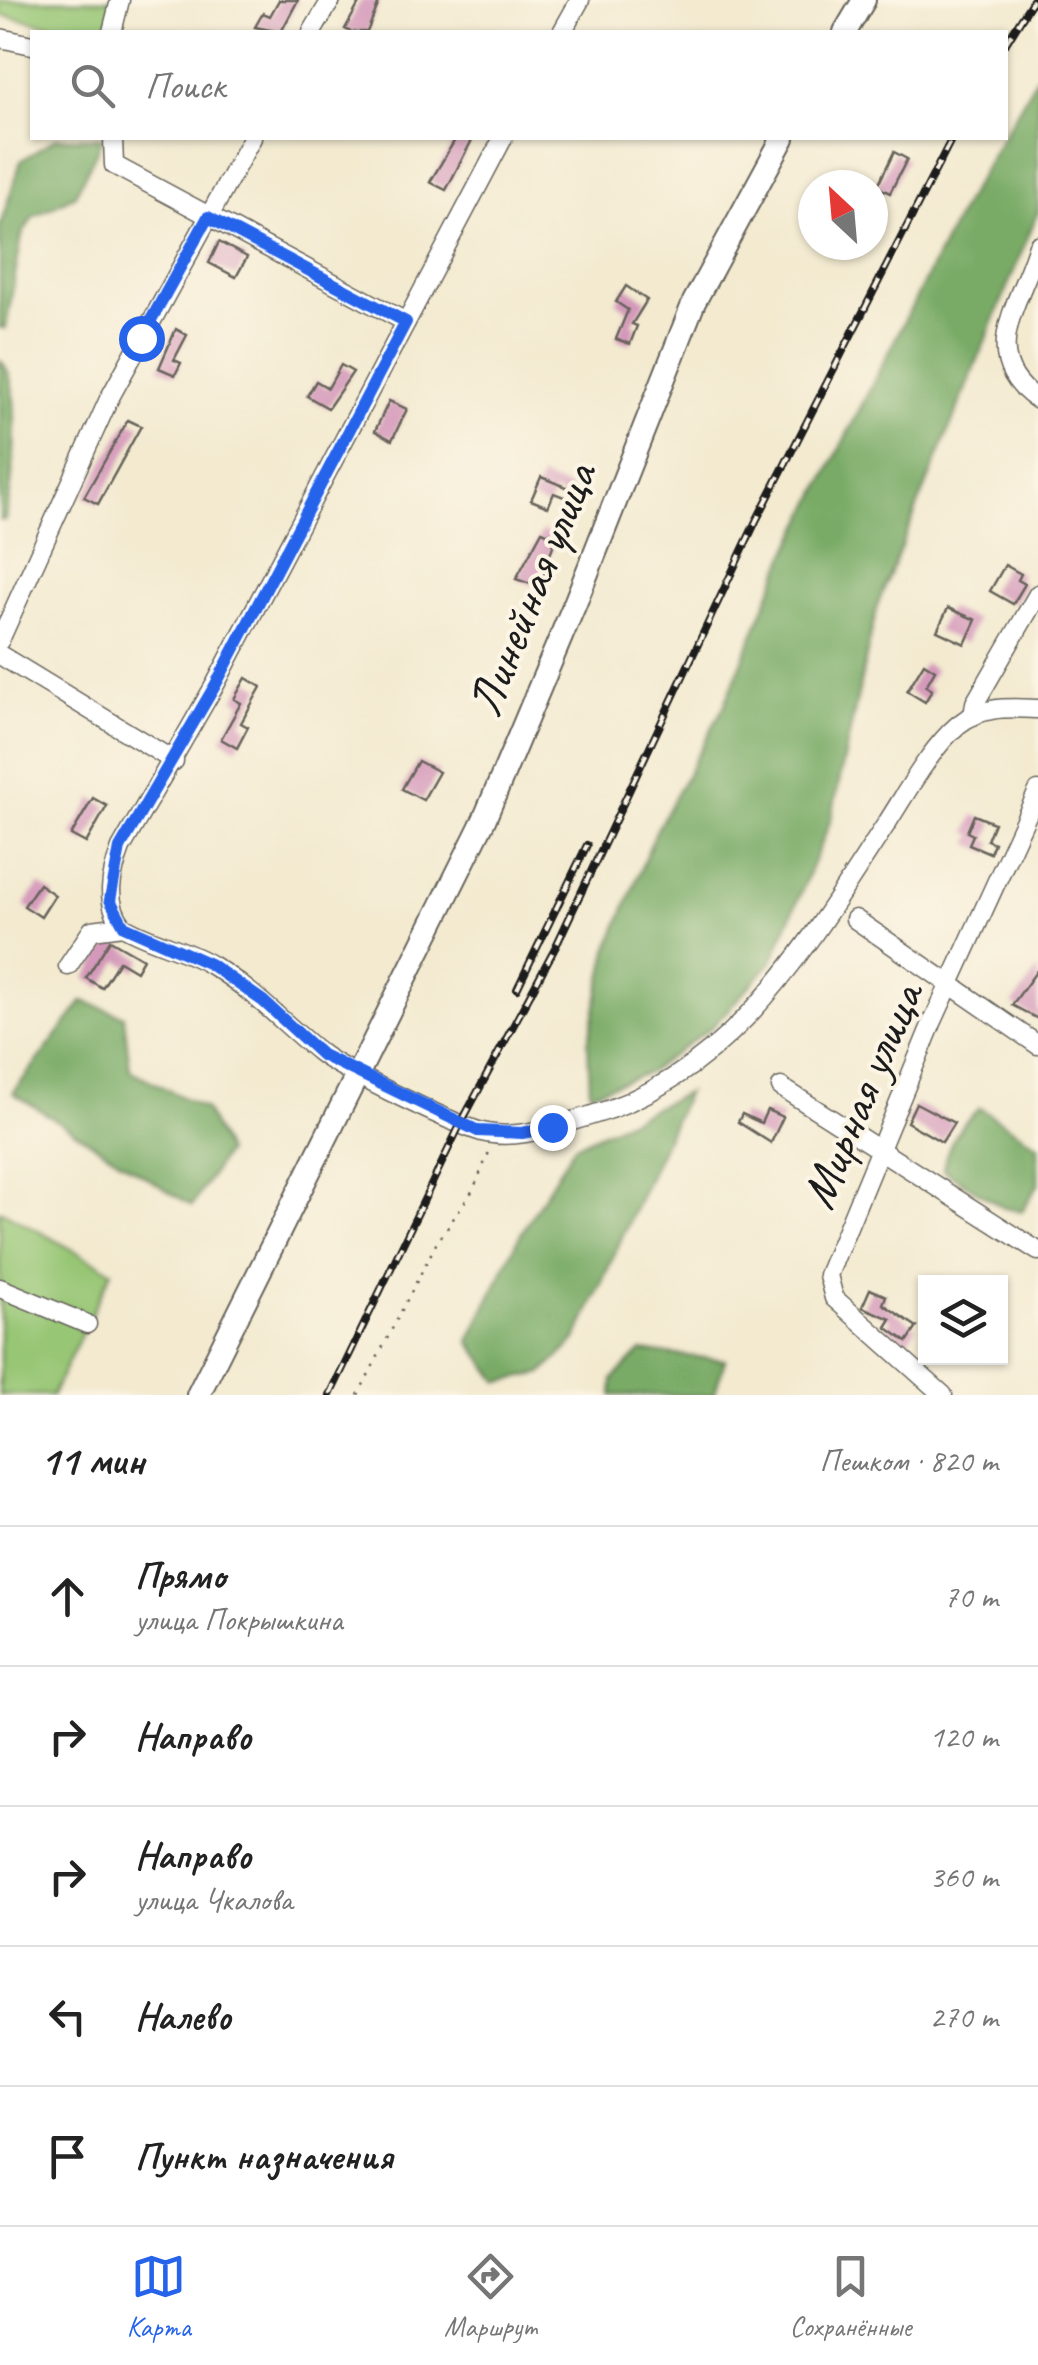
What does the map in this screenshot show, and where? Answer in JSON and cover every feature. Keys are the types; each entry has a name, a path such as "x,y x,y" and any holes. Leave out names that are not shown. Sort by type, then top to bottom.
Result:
{"main road":[{"path":"845,30 864,0"},
{"name":"Линейная улица","path":"198,1395 492,802 694,302 782,140"}],"street":[{"path":"112,30 120,0"},
{"path":"313,30 331,0"},
{"path":"563,30 580,0"},
{"path":"0,38 30,46"},
{"path":"113,140 114,165 406,322"},
{"path":"0,640 110,399 251,140"},
{"path":"124,926 110,900 120,848 174,761 502,140"},
{"path":"1038,245 1005,342 1012,377 1038,400"},
{"path":"973,716 975,702 1038,594"},
{"path":"0,655 174,761"},
{"path":"68,966 92,930 124,926 210,964 263,1001 322,1055 355,1072 494,1134 552,1127 614,1110 664,1086 720,1048 804,948 946,739 973,716 1000,708 1038,709"},
{"name":"Мирная улица","path":"944,1395 856,1320 828,1286 828,1274 951,981 1038,791"},
{"path":"856,919 1038,1044"},
{"path":"781,1088 1038,1251"},
{"path":"0,1288 87,1324"}],"path":[{"path":"358,1395 436,1244 486,1167 494,1134"}],"green space":[{"path":"0,0 112,0 107,30 73,30 0,15"},
{"path":"1038,75 1038,212 877,606 831,820 772,962 712,1027 648,1073 590,1093 588,1043 608,950 656,831 724,706 785,557 963,205 1000,140 1008,140 1008,127"},
{"path":"53,140 102,140 75,195 33,217 22,235 6,328 0,328 0,226 21,161"},
{"path":"0,360 8,372 15,411 14,460 5,520 0,520"},
{"path":"83,1001 124,1016 130,1070 205,1109 226,1152 192,1206 13,1093"},
{"path":"687,1092 576,1340 543,1373 499,1382 469,1341 520,1235 574,1146"},
{"path":"980,1108 1038,1145 1038,1185 1022,1211 1004,1208 943,1170 956,1136"},
{"path":"0,1210 112,1271 52,1395 0,1395"},
{"path":"641,1351 725,1360 714,1395 612,1395 613,1379"}],"building":[{"path":"279,0 298,0 282,30 255,27 263,13 270,16"},
{"path":"361,0 380,0 368,30 345,29"},
{"path":"455,140 472,140 446,190 430,182"},
{"path":"894,152 907,159 890,193 885,170"},
{"path":"219,242 247,257 236,277 209,263"},
{"path":"626,286 647,300 632,324 637,326 630,344 616,339 628,310 616,302"},
{"path":"176,329 187,335 174,360 181,363 175,375 159,368"},
{"path":"341,365 353,372 328,408 307,396 316,381 328,388"},
{"path":"389,401 407,409 392,440 375,431"},
{"path":"128,420 141,426 98,504 84,497"},
{"path":"541,477 578,492 574,501 554,493 548,507 531,500"},
{"path":"542,531 556,537 539,587 516,579"},
{"path":"1005,565 1021,574 1018,580 1025,584 1013,604 990,591"},
{"path":"948,608 976,620 965,644 937,631"},
{"path":"924,663 935,670 926,686 932,690 925,702 907,691"},
{"path":"246,678 261,687 241,723 248,727 237,748 221,739 241,703 234,699"},
{"path":"418,761 439,772 423,800 402,789"},
{"path":"93,798 107,806 86,843 71,835"},
{"path":"974,815 994,823 987,840 994,843 990,853 969,844 973,835 967,832"},
{"path":"39,884 55,895 41,917 24,906"},
{"path":"110,940 143,959 136,971 119,961 102,988 86,978"},
{"path":"1038,969 1038,1019 1012,1005"},
{"path":"916,1103 954,1123 942,1142 907,1122"},
{"path":"767,1110 783,1117 771,1143 738,1122 742,1114 761,1123"},
{"path":"870,1289 886,1296 883,1304 917,1327 907,1342 886,1327 891,1319 862,1307"}],"railway":[{"path":"1008,40 1033,0"},
{"path":"330,1395 461,1123 556,946 756,521 951,140"},
{"path":"517,989 587,845"}],"route":[{"path":"141,338 208,217 406,322 216,684 120,848 110,900 116,917 142,938 210,964 263,1001 322,1055 355,1072 478,1131 522,1133 552,1127"}]}
